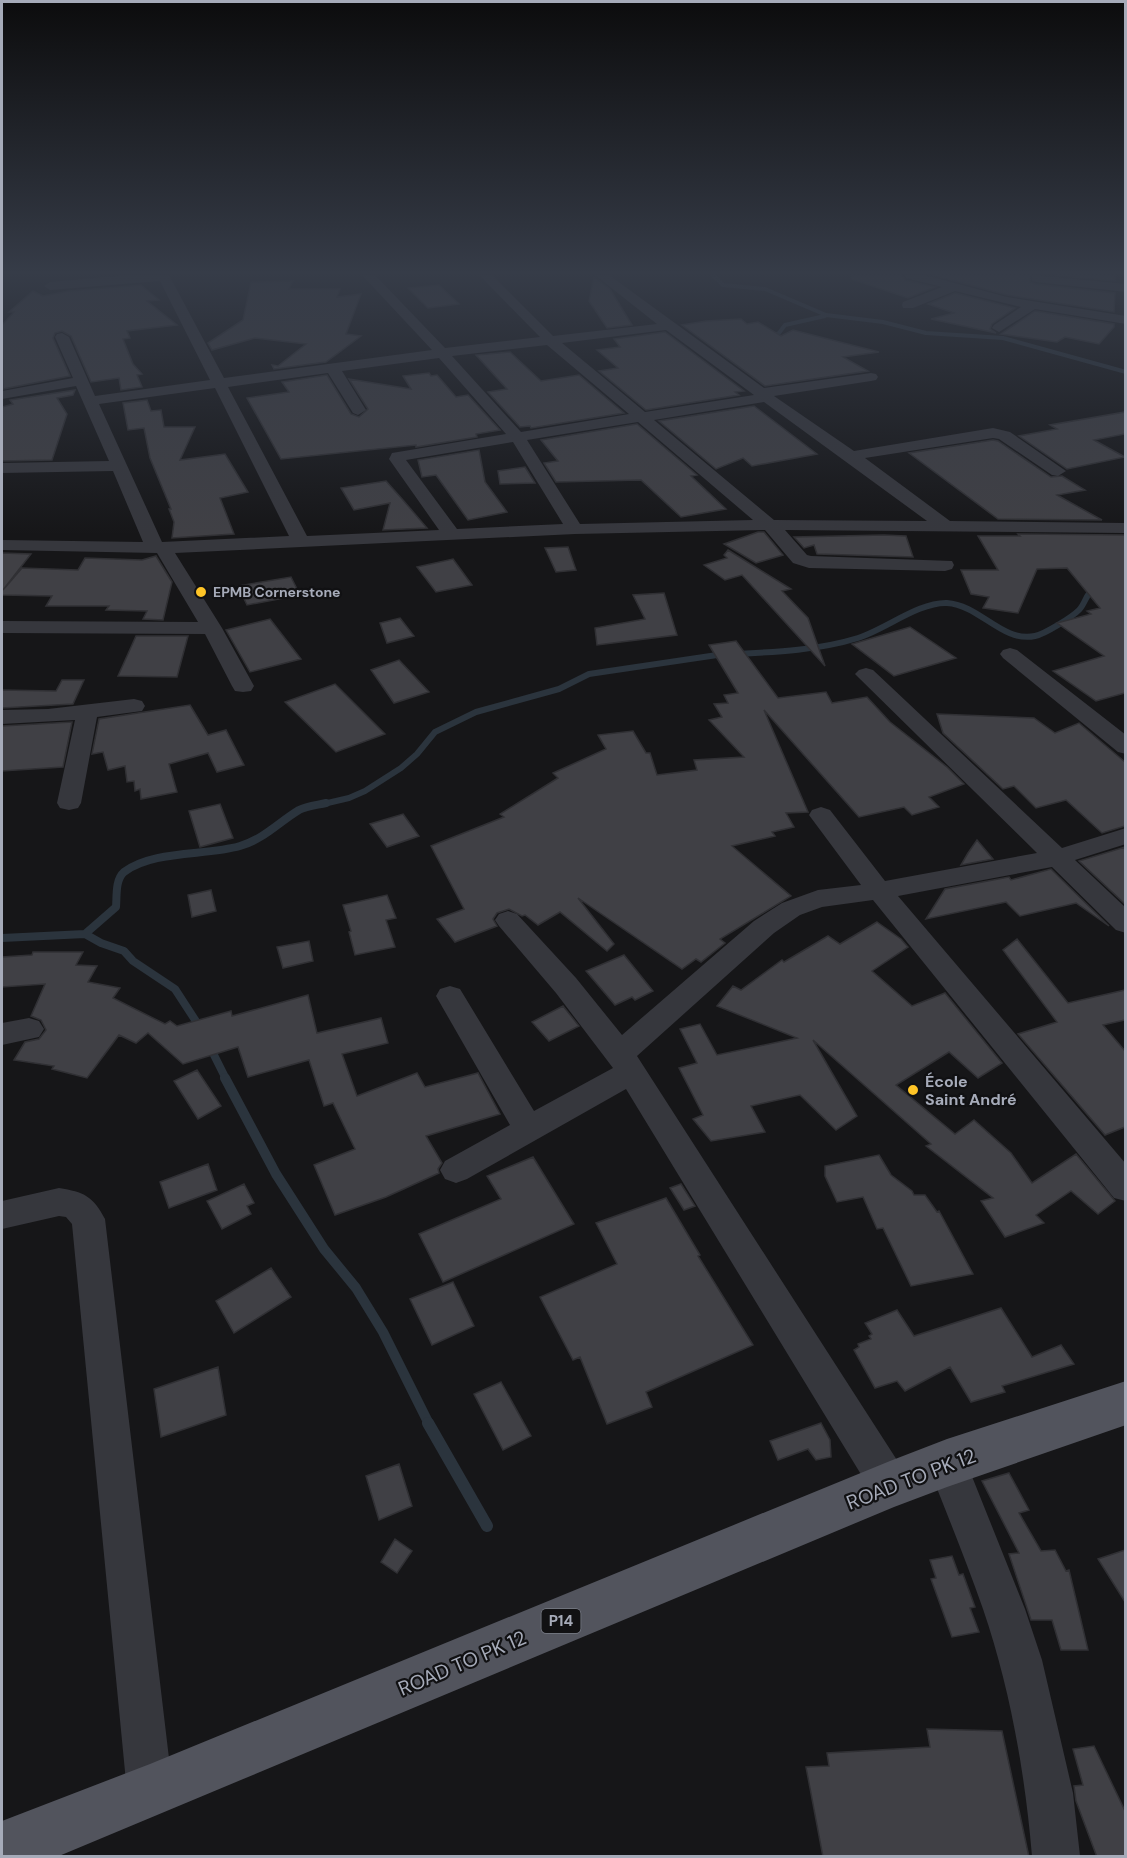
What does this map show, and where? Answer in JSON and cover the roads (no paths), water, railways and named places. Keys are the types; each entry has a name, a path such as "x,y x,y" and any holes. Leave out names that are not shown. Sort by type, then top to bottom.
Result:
{"main road":[{"name":"ROAD TO PK 12","path":"2,1850 150,1792 890,1485 947,1463 1125,1403"}],"street":[{"path":"73,362 118,466 159,548 212,628 243,686"},
{"path":"206,362 301,542"},
{"path":"90,401 378,362"},
{"path":"450,362 518,438 575,529"},
{"path":"576,362 770,525 804,561 945,565"},
{"path":"716,362 945,526"},
{"path":"332,368 358,410"},
{"path":"453,536 397,459 398,456 518,438 871,377"},
{"path":"2,395 81,381"},
{"path":"850,456 993,433 1004,435 1058,471"},
{"path":"2,468 118,466"},
{"path":"2,545 159,548 575,529 770,525 1124,528"},
{"path":"2,627 212,628"},
{"path":"1010,654 1125,747"},
{"path":"866,674 1125,924"},
{"path":"2,717 87,713 134,706"},
{"path":"69,803 87,713"},
{"path":"821,815 879,891 1125,1188"},
{"path":"456,1170 529,1130 626,1063 764,927 792,909 818,899 879,891 1056,858 1125,836"},
{"path":"508,920 572,991 626,1063 890,1485"},
{"path":"450,996 529,1130"},
{"path":"2,1215 59,1202 76,1205 88,1219 150,1792"},
{"path":"947,1463 1004,1609 1020,1660 1050,1793 1056,1857"}],"waterway":[{"path":"1089,362 1126,372"},
{"path":"736,654 798,650 843,642 869,634 914,611 947,603 970,610 1012,634 1023,637 1035,636 1076,613 1094,588"},
{"path":"319,805 349,798 365,791 401,768 417,754 435,732 476,712 559,689 589,674 724,654"},
{"path":"85,934 116,907 119,879 124,872 136,865 164,857 240,846 264,835 299,810 326,803"},
{"path":"2,938 85,934"},
{"path":"85,934 101,943 124,951 133,961 175,989 201,1029"},
{"path":"209,1045 226,1079"},
{"path":"225,1078 276,1174 324,1249 356,1288 383,1332 429,1424"},
{"path":"428,1423 487,1526"}],"place":[{"name":"EPMB Cornerstone","path":"201,592"},
{"name":"École Saint André","path":"913,1090"}]}
